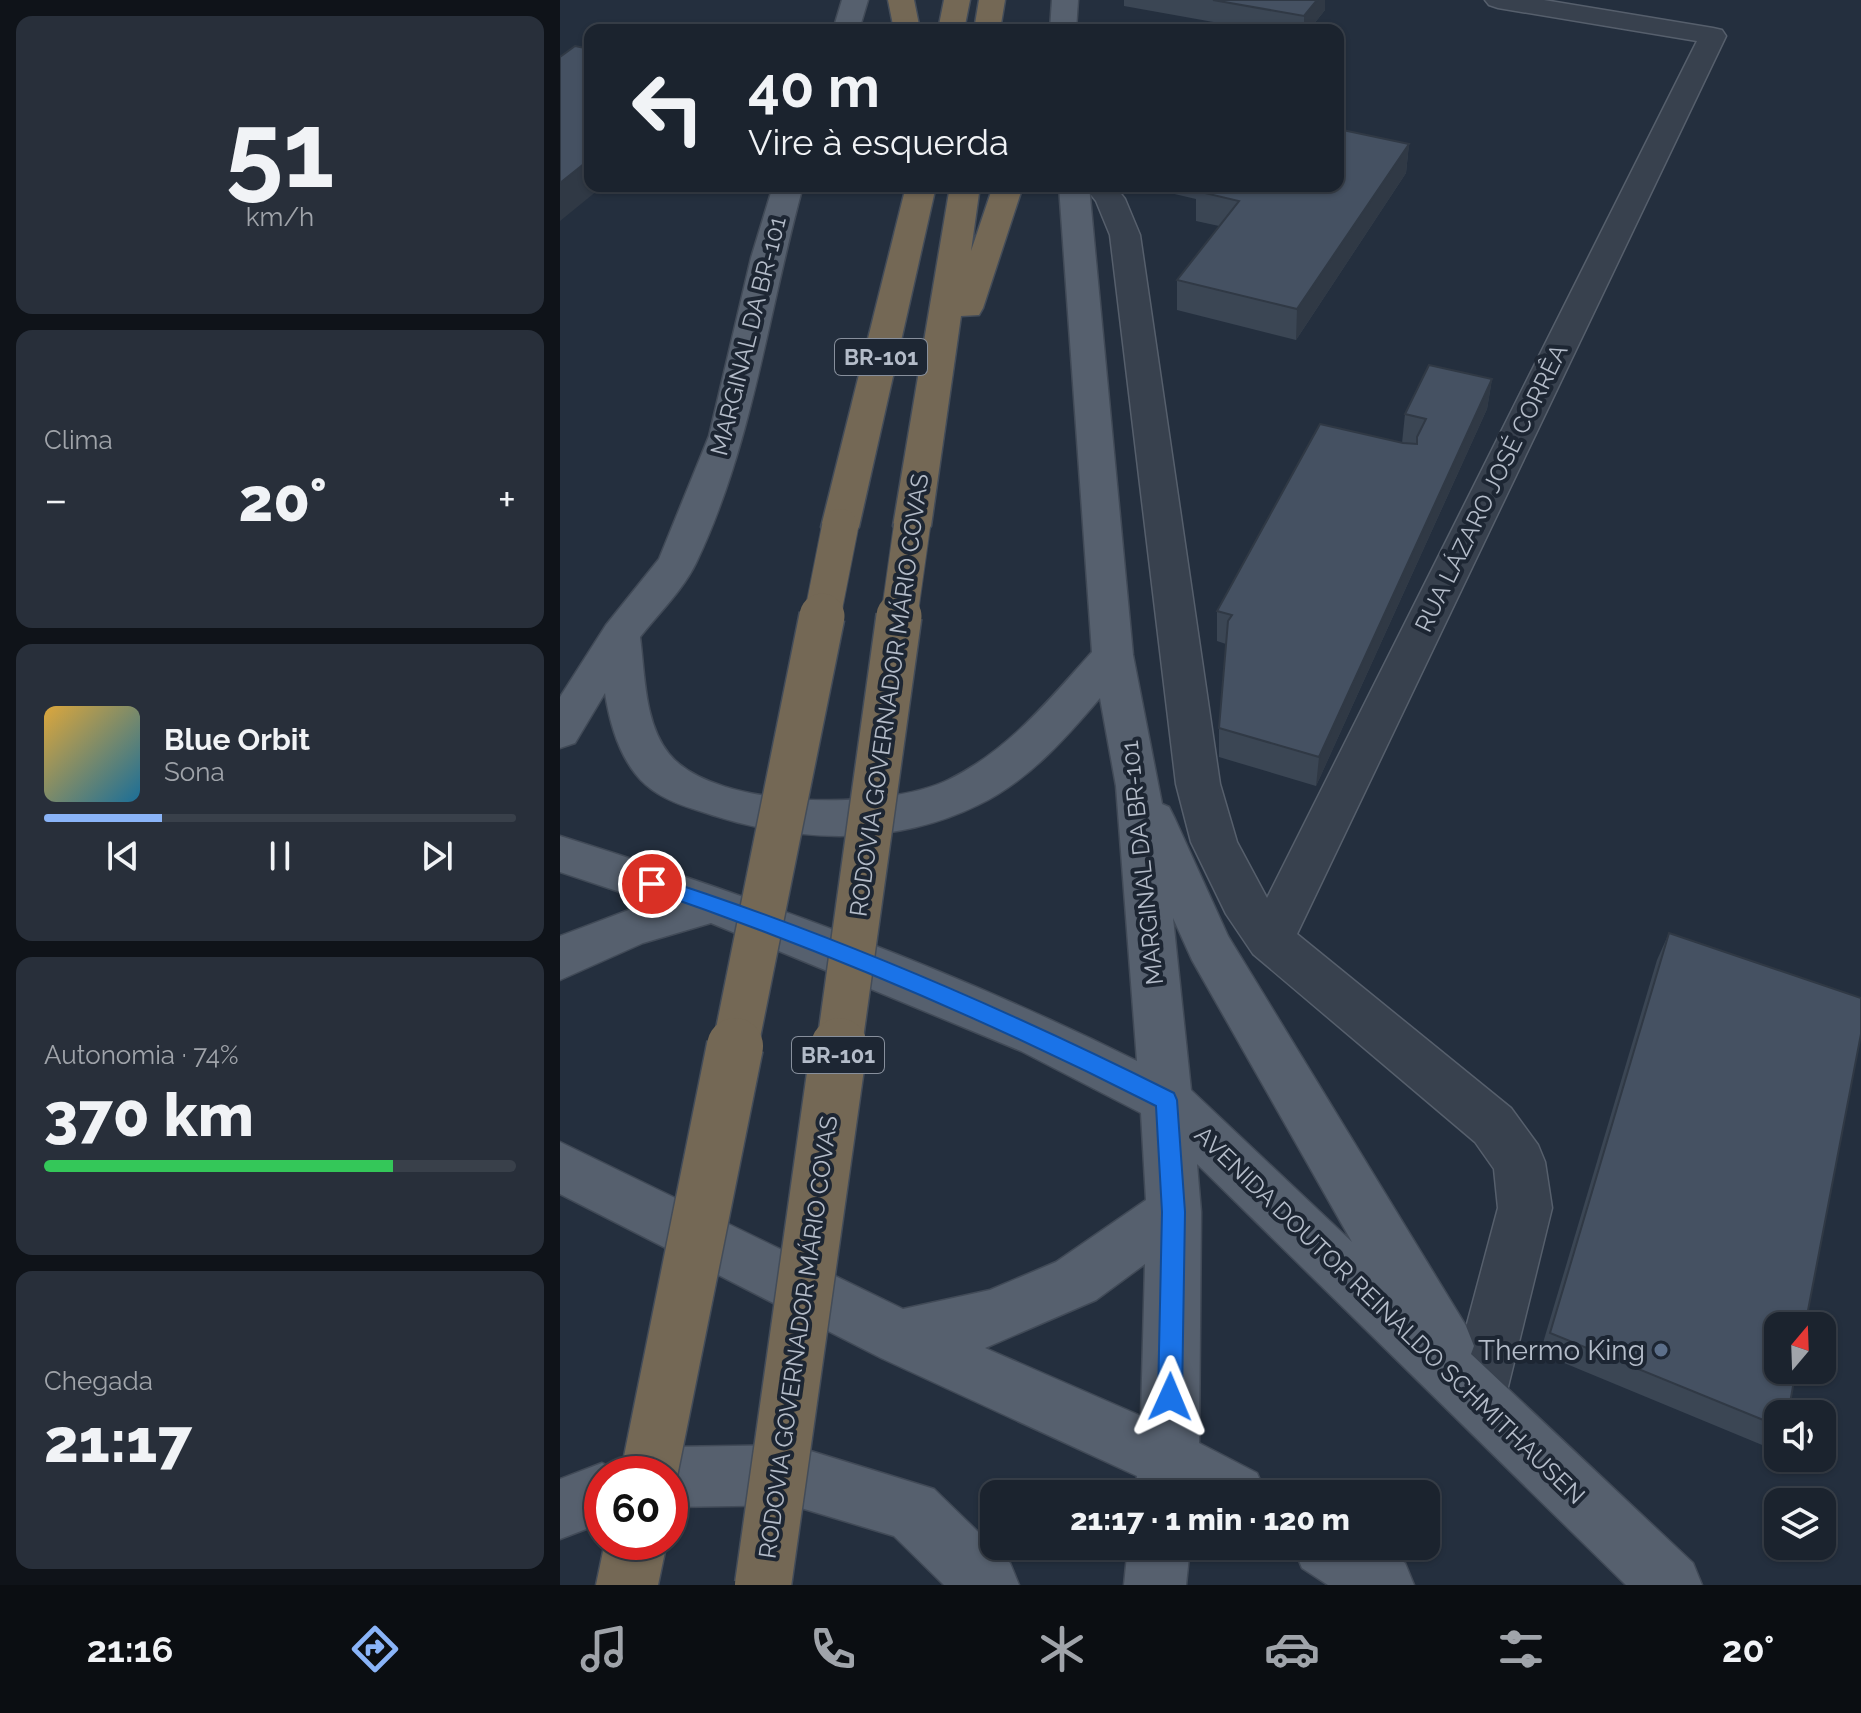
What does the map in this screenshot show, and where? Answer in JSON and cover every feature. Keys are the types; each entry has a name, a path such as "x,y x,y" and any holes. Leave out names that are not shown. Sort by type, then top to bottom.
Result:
{"highway":[{"path":"901,0 906,24"},
{"path":"952,24 957,0"},
{"path":"988,24 992,0"},
{"name":"BR-101","path":"653,1456 840,527 920,192"},
{"name":"RODOVIA GOVERNADOR MÁRIO COVAS","path":"763,1585 912,526 964,192"},
{"path":"932,413 1006,192"},
{"path":"627,1585 632,1560"}],"main road":[{"path":"848,24 855,0"},
{"path":"1063,24 1065,0"},
{"name":"MARGINAL DA BR-101","path":"560,732 620,635 676,564 727,436 767,258 786,192"},
{"name":"MARGINAL DA BR-101","path":"1074,192 1113,655 1138,786 1166,1100 1174,1212 1167,1476"},
{"path":"560,671 620,635 633,734 657,770 696,793 757,812 826,820 891,817 942,801 992,777 1038,741 1113,655"},
{"path":"1138,786 1209,946 1352,1192 1477,1395"},
{"name":"AVENIDA DOUTOR REINALDO SCHMITHAUSEN","path":"560,854 712,903 1039,1036 1166,1100 1477,1395 1671,1585"},
{"path":"560,960 632,927 712,903"},
{"path":"560,1167 901,1338 1103,1432 1167,1476"},
{"path":"901,1338 992,1318 1076,1281 1174,1212"},
{"path":"688,1477 791,1475 912,1511 988,1585"},
{"path":"560,1509 584,1500"},
{"path":"1155,1585 1158,1560"},
{"path":"1345,1560 1383,1585"}],"street":[{"name":"RUA LÁZARO JOSÉ CORRÊA","path":"1270,940 1713,36 1498,0"},
{"path":"1104,192 1125,235 1198,784 1214,842 1242,900 1270,940 1493,1125 1519,1162 1525,1208 1477,1395"}],"building":[{"path":"1213,0 1317,0 1304,16"},
{"path":"575,46 584,48 584,164 560,183 560,57"},
{"path":"1344,130 1409,144 1297,309 1177,280 1239,201 1200,192 1344,192"},
{"path":"1429,365 1492,379 1319,757 1219,728 1228,621 1232,615 1217,611 1320,424 1417,444 1426,419 1405,414"},
{"path":"1669,933 1861,998 1861,1034 1808,1312 1764,1312 1764,1384 1793,1384 1791,1400 1764,1400 1764,1420 1550,1333"}],"place":[{"name":"Thermo King","path":"1661,1350"}],"route":[{"path":"652,884 712,903 1039,1036 1166,1100 1174,1212 1170,1397"}]}
